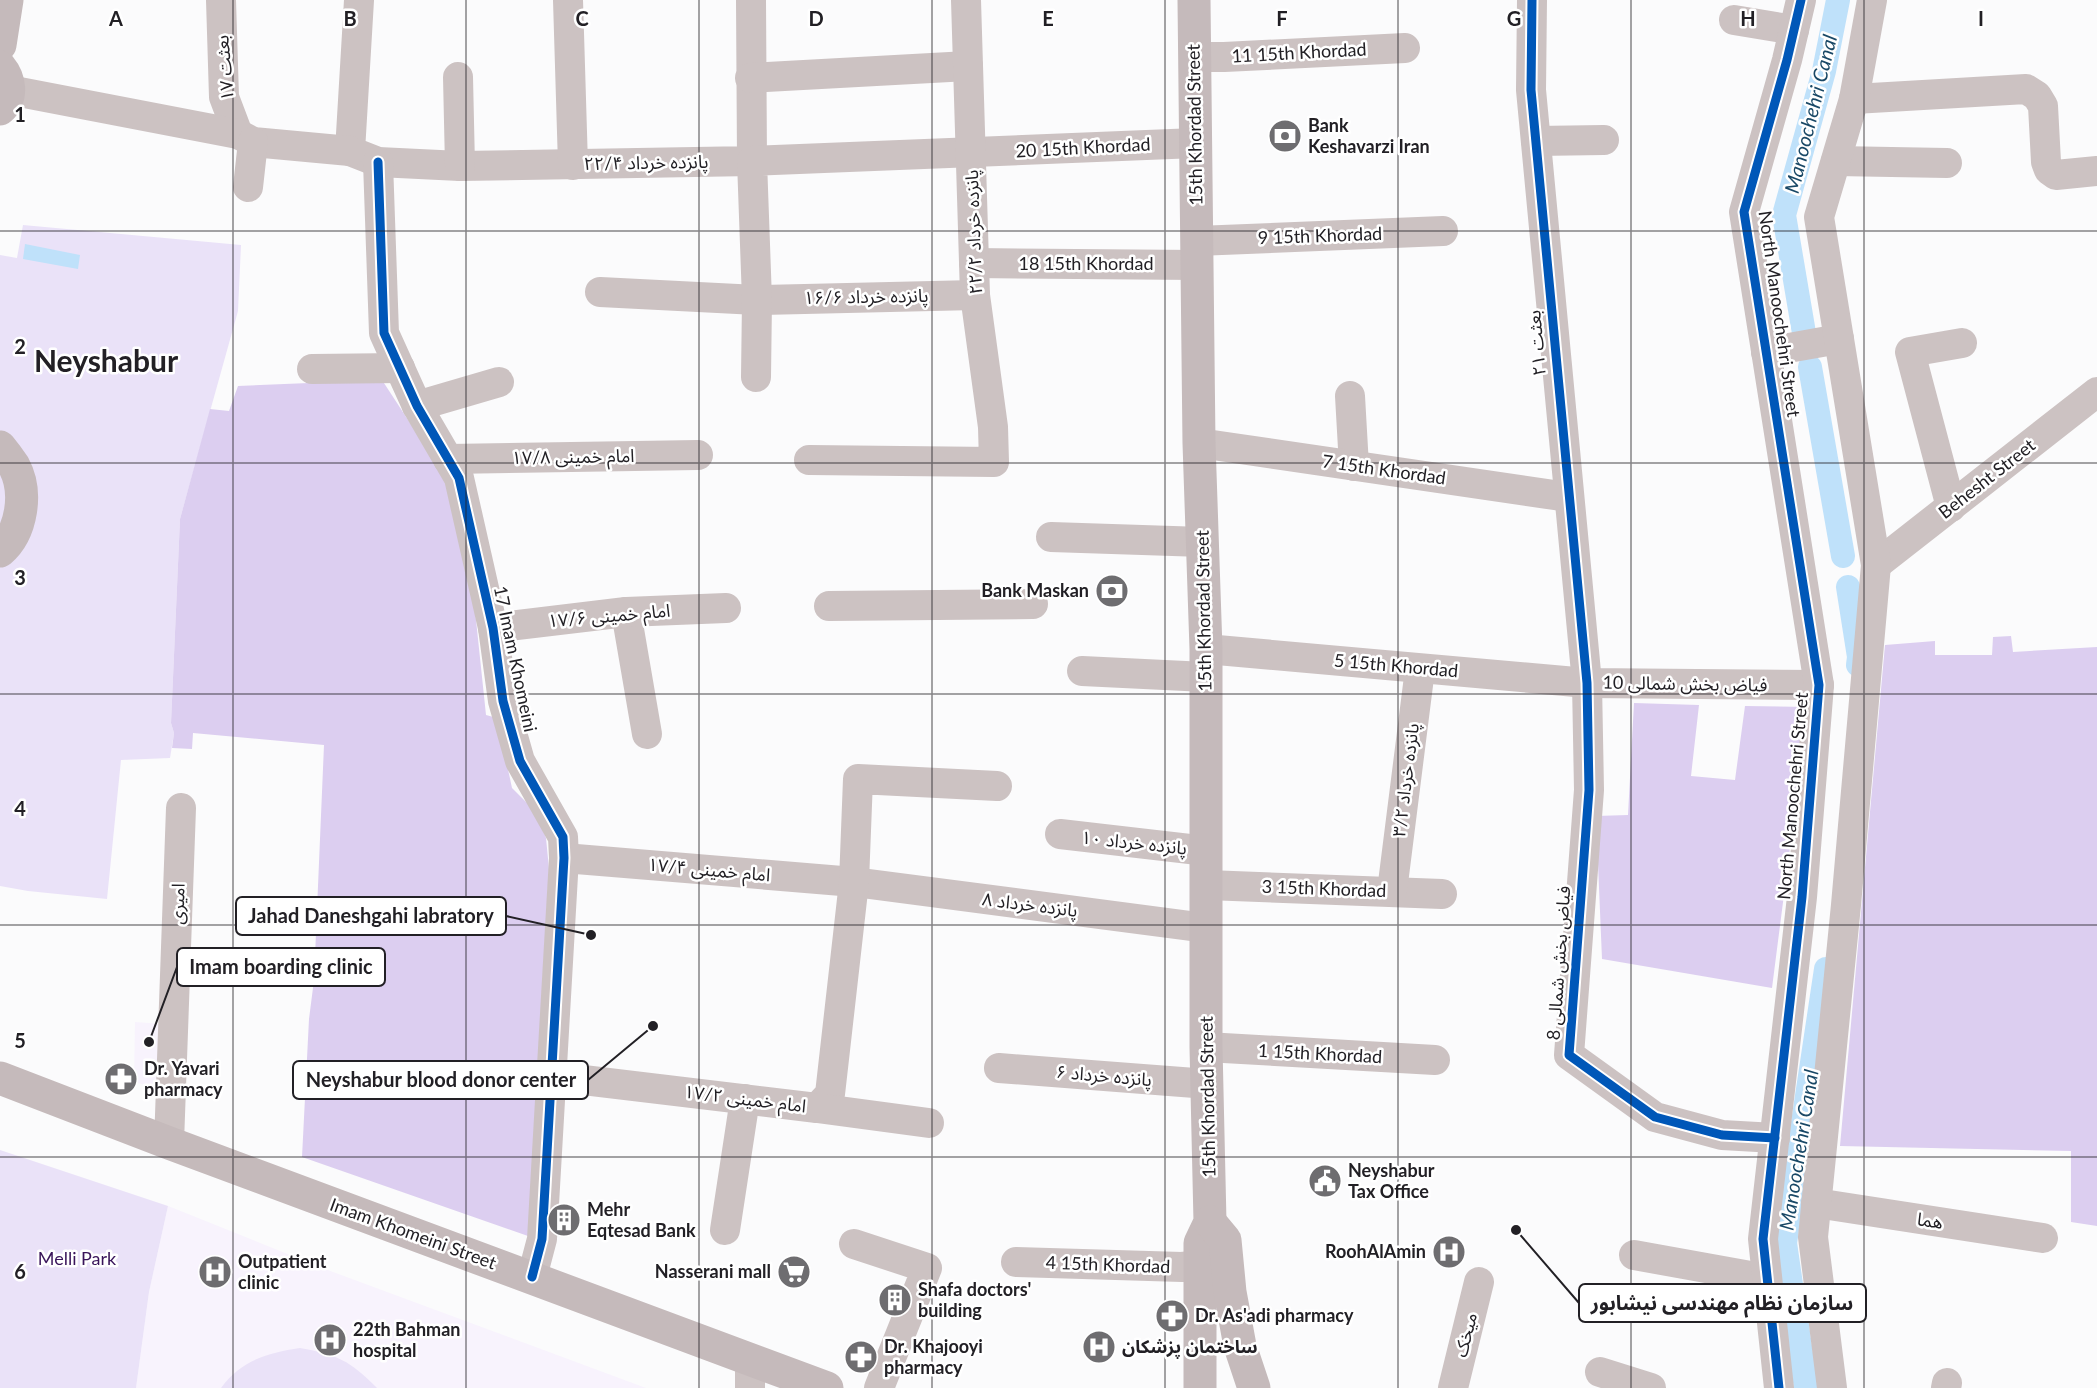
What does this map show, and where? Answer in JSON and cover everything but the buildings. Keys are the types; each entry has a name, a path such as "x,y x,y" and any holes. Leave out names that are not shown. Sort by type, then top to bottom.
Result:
{"main road":[{"path":"0,45 7,0"},
{"name":"15th Khordad Street","path":"1194,0 1200,443 1206,663 1206,1047 1210,1222 1200,1242 1200,1388"},
{"path":"0,447 15,468 22,494 19,521 6,546 0,551"},
{"name":"Imam Khomeini Street","path":"0,1078 532,1277 750,1373 827,1388"},
{"name":"15th Khordad Street","path":"1210,1222 1224,1240 1238,1335 1254,1388"}],"street":[{"name":"بعثت ۱۷","path":"221,0 224,97 246,138"},
{"path":"350,151 359,0"},
{"path":"568,0 573,165"},
{"path":"751,0 750,78 757,300 756,377"},
{"name":"پانزده خرداد ۲۲/۲","path":"809,460 994,462 993,427 975,295 966,0"},
{"name":"بعثت ۲۱","path":"1532,0 1531,90 1587,683"},
{"name":"North Manoochehri Street","path":"1779,1388 1763,1239 1802,897 1819,685 1744,212 1801,0"},
{"path":"1832,1388 1813,1237 1846,905 1876,565 1819,217 1854,99 1872,0"},
{"path":"1734,20 1794,30"},
{"name":"11 15th Khordad","path":"1194,57 1405,48"},
{"path":"750,78 968,66"},
{"path":"458,77 460,166"},
{"name":"پانزده خرداد ۲۲/۴","path":"3,89 246,138 350,151 378,162 460,166 752,162"},
{"path":"1854,99 2026,89 2037,96 2043,106 2046,162 2049,170 2055,175 2097,171"},
{"path":"246,138 248,187"},
{"path":"1536,141 1604,140"},
{"name":"20 15th Khordad","path":"752,162 1196,143"},
{"path":"1836,161 1947,163"},
{"name":"17 Imam Khomeini","path":"378,162 384,333 417,405 459,478 493,628 503,701 520,761 563,837 564,858 542,1239 532,1277"},
{"name":"9 15th Khordad","path":"1197,253 1443,231"},
{"name":"18 15th Khordad","path":"974,263 1197,253"},
{"name":"پانزده خرداد ۱۶/۶","path":"600,292 757,300 975,295"},
{"path":"1766,352 1839,339"},
{"path":"1951,507 1910,352 1962,343"},
{"path":"312,369 400,368"},
{"path":"417,405 499,382"},
{"name":"Behesht Street","path":"1876,565 2097,392"},
{"path":"1350,396 1354,466"},
{"name":"7 15th Khordad","path":"1200,443 1568,497"},
{"name":"امام خمینی ۱۷/۸","path":"448,459 698,454"},
{"path":"1051,537 1203,542"},
{"path":"829,606 1033,604"},
{"name":"امام خمینی ۱۷/۶","path":"493,628 626,612 726,608"},
{"path":"626,612 647,734"},
{"name":"5 15th Khordad","path":"1082,671 1206,663 1420,669 1587,683"},
{"name":"پانزده خرداد ۳/۲","path":"1392,891 1420,669"},
{"name":"فیاض بخش شمالی 10","path":"1587,683 1819,685"},
{"name":"فیاض بخش شمالی 8","path":"1587,683 1589,790 1569,1054 1655,1117 1722,1135 1775,1138"},
{"name":"امام خمینی ۱۷/۲","path":"550,1076 817,1108 830,1094 854,882 858,778 997,786"},
{"name":"امیری","path":"169,1143 181,808"},
{"name":"پانزده خرداد ۱۰","path":"1060,834 1207,851"},
{"name":"امام خمینی ۱۷/۴","path":"564,858 854,882"},
{"name":"پانزده خرداد ۸","path":"854,882 1206,928"},
{"name":"3 15th Khordad","path":"1207,885 1442,894"},
{"path":"1802,897 1846,905"},
{"name":"1 15th Khordad","path":"1206,1047 1435,1060"},
{"name":"پانزده خرداد ۶","path":"999,1068 1208,1084"},
{"path":"725,1230 745,1099"},
{"path":"817,1108 929,1123"},
{"name":"هما","path":"1816,1203 2043,1238"},
{"path":"854,1244 927,1268 879,1388"},
{"path":"1634,1255 1767,1279"},
{"name":"4 15th Khordad","path":"1016,1262 1182,1267 1200,1265"},
{"name":"میخک","path":"1453,1388 1479,1282"},
{"path":"1600,1372 1652,1388"}],"shaded area":[{"path":"382,380 444,475 474,601 486,715 497,718 512,788 537,813 546,838 549,869 528,1236 302,1157 309,1019 314,980 324,745 193,733 192,749 172,748 174,733 171,723 180,519 210,409 229,411 238,386"},
{"path":"2011,636 2013,652 2097,647 2097,1226 2071,1222 2071,1151 1840,1146 1885,645 1935,641 1935,655 1992,655 1993,637"},
{"path":"1634,703 1699,705 1691,776 1735,780 1745,706 1808,707 1772,988 1602,959 1596,816 1628,815"},
{"path":"135,1022 164,1024 161,1079 149,1086 134,1082"},
{"name":"22th Bahman hospital","path":"168,1206 325,1269 646,1388 136,1388 149,1292"}],"green space":[{"path":"23,225 241,245 238,311 180,519 171,723 174,733 170,758 121,760 107,899 0,886 0,255 17,258"},
{"name":"Melli Park","path":"0,1150 168,1206 149,1292 136,1388 0,1388"},
{"path":"300,1348 342,1360 377,1388 221,1388 246,1364 266,1355"}],"water":[{"path":"25,244 80,255 78,269 23,259"}],"waterway":[{"name":"Manoochehri Canal","path":"1804,333 1784,215 1824,71 1838,0"},
{"name":"Manoochehri Canal","path":"1810,367 1843,556"},
{"name":"Manoochehri Canal","path":"1848,587 1859,657 1858,665"},
{"name":"Manoochehri Canal","path":"1806,1388 1785,1243 1826,969"}],"cycle path":[{"path":"1532,0 1531,90 1587,683 1589,790 1569,1055 1655,1117 1722,1135 1775,1138"},
{"path":"1779,1388 1763,1239 1802,897 1819,685 1744,212 1787,60 1801,0"},
{"path":"378,162 384,333 417,406 459,478 493,628 503,701 520,761 563,837 564,858 542,1239 532,1277"}],"place":[{"name":"Bank Keshavarzi Iran","path":"1285,136"},
{"name":"Bank Maskan","path":"1112,591"},
{"name":"Jahad Daneshgahi labratory","path":"591,935"},
{"name":"Neyshabur blood donor center","path":"653,1026"},
{"name":"Imam boarding clinic","path":"149,1042"},
{"name":"Dr. Yavari pharmacy","path":"121,1079"},
{"name":"Neyshabur Tax Office","path":"1325,1181"},
{"name":"Mehr Eqtesad Bank","path":"564,1220"},
{"name":"سازمان نظام مهندسی نیشابور","path":"1516,1230"},
{"name":"RoohAlAmin","path":"1449,1252"},
{"name":"Outpatient clinic","path":"215,1272"},
{"name":"Nasserani mall","path":"794,1272"},
{"name":"Shafa doctors' building","path":"895,1300"},
{"name":"Dr. As'adi pharmacy","path":"1172,1316"},
{"name":"22th Bahman hospital","path":"330,1340"},
{"name":"ساختمان پزشکان","path":"1099,1347"},
{"name":"Dr. Khajooyi pharmacy","path":"861,1357"}],"district":[{"name":"Neyshabur","path":"106,362"}]}
